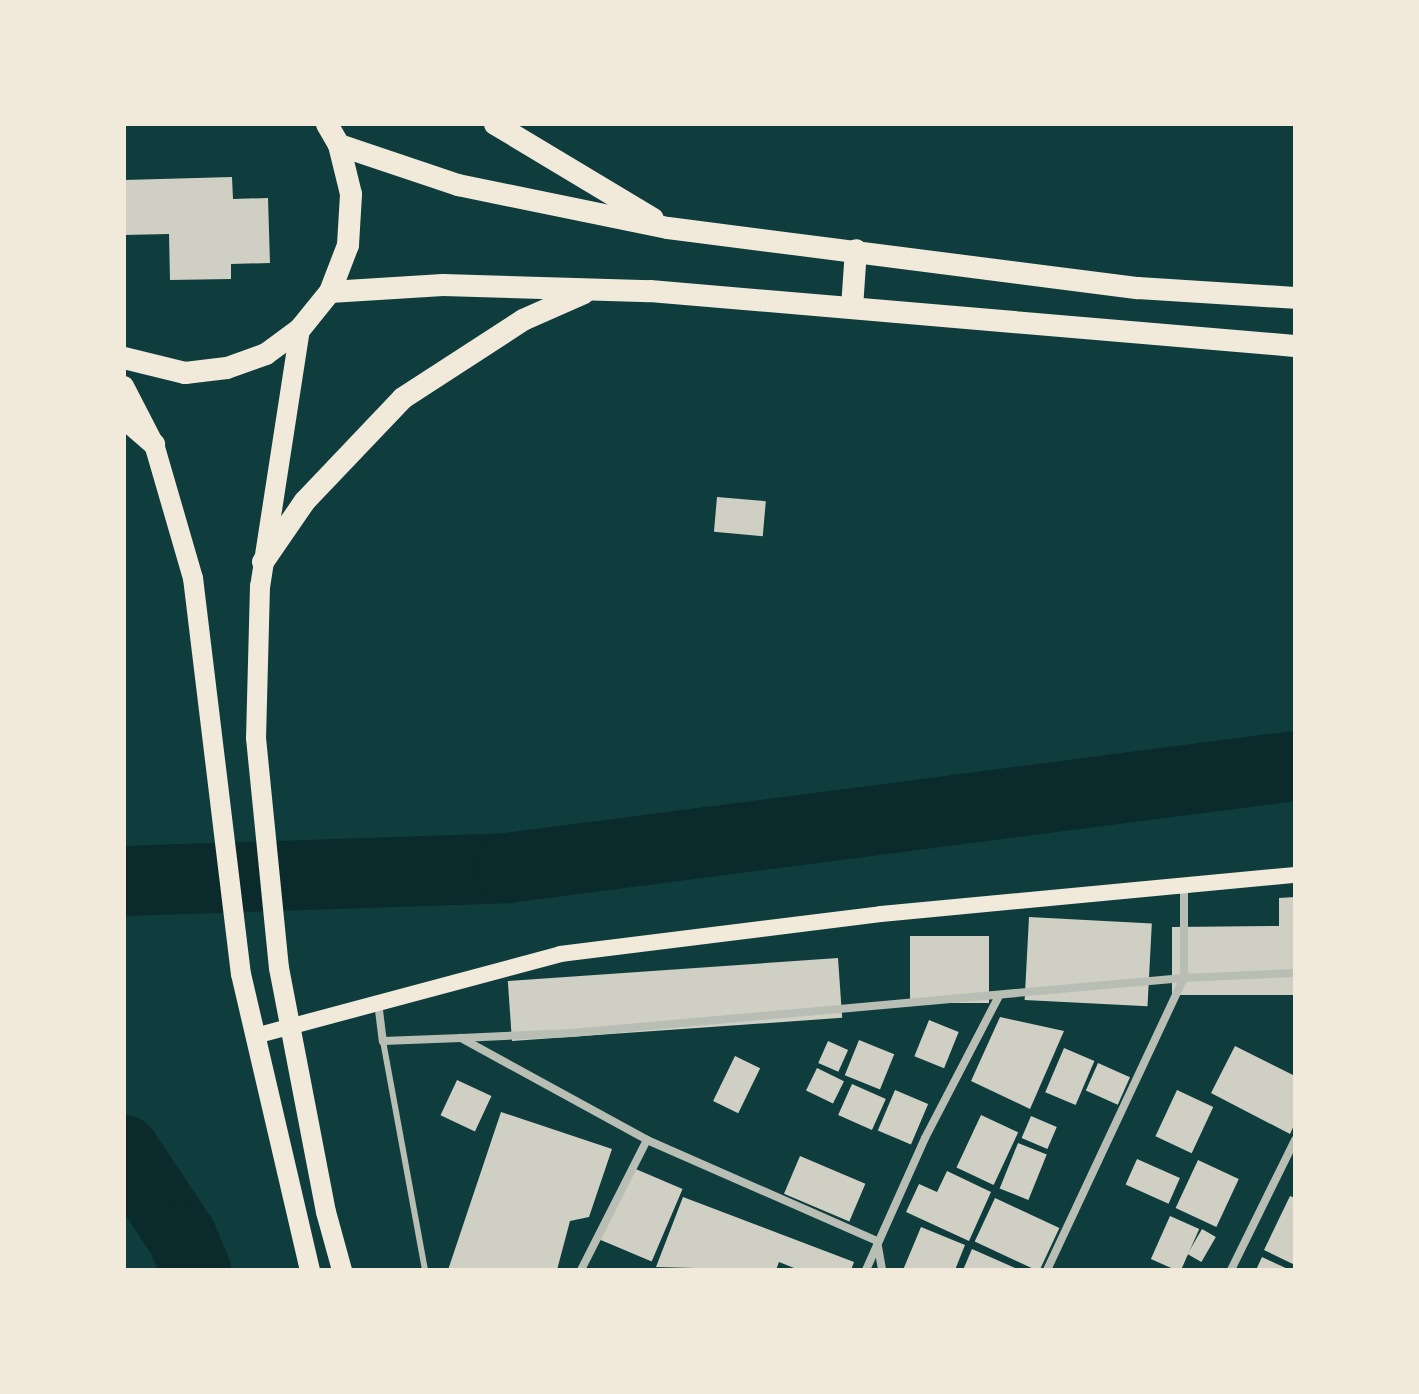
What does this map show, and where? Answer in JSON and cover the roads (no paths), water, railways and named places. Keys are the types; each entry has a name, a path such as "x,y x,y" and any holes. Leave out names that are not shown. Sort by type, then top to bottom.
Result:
{"highway":[{"path":"124,358 185,373 227,368 266,354 300,329 330,292 348,245 351,194 339,145 327,124"},
{"path":"495,124 668,228"},
{"path":"339,145 458,185 668,228 1138,288 1295,298"},
{"path":"852,308 856,250"},
{"path":"330,292 443,285 588,292 650,291 1295,346"},
{"path":"263,562 314,490 403,398 523,320 588,292"},
{"path":"124,418 154,444"}],"main road":[{"path":"300,329 263,562 256,662 259,778 279,968 326,1212 342,1270"},
{"path":"124,386 154,444 193,578 241,974 310,1270"},
{"path":"255,1036 560,954 881,914 1295,875"}],"street":[{"path":"1047,1270 1184,978 1184,886"},
{"path":"378,1002 383,1041 572,1033 1184,978 1295,973"},
{"path":"866,1270 877,1241 999,996"},
{"path":"461,1038 647,1140 877,1241"},
{"path":"581,1270 647,1140"},
{"path":"1231,1270 1295,1140"},
{"path":"877,1241 882,1270"}],"lane":[{"path":"383,1041 425,1270"}],"waterway":[{"path":"124,881 507,868 1295,766"},
{"path":"124,1150 182,1237 196,1270"}]}
